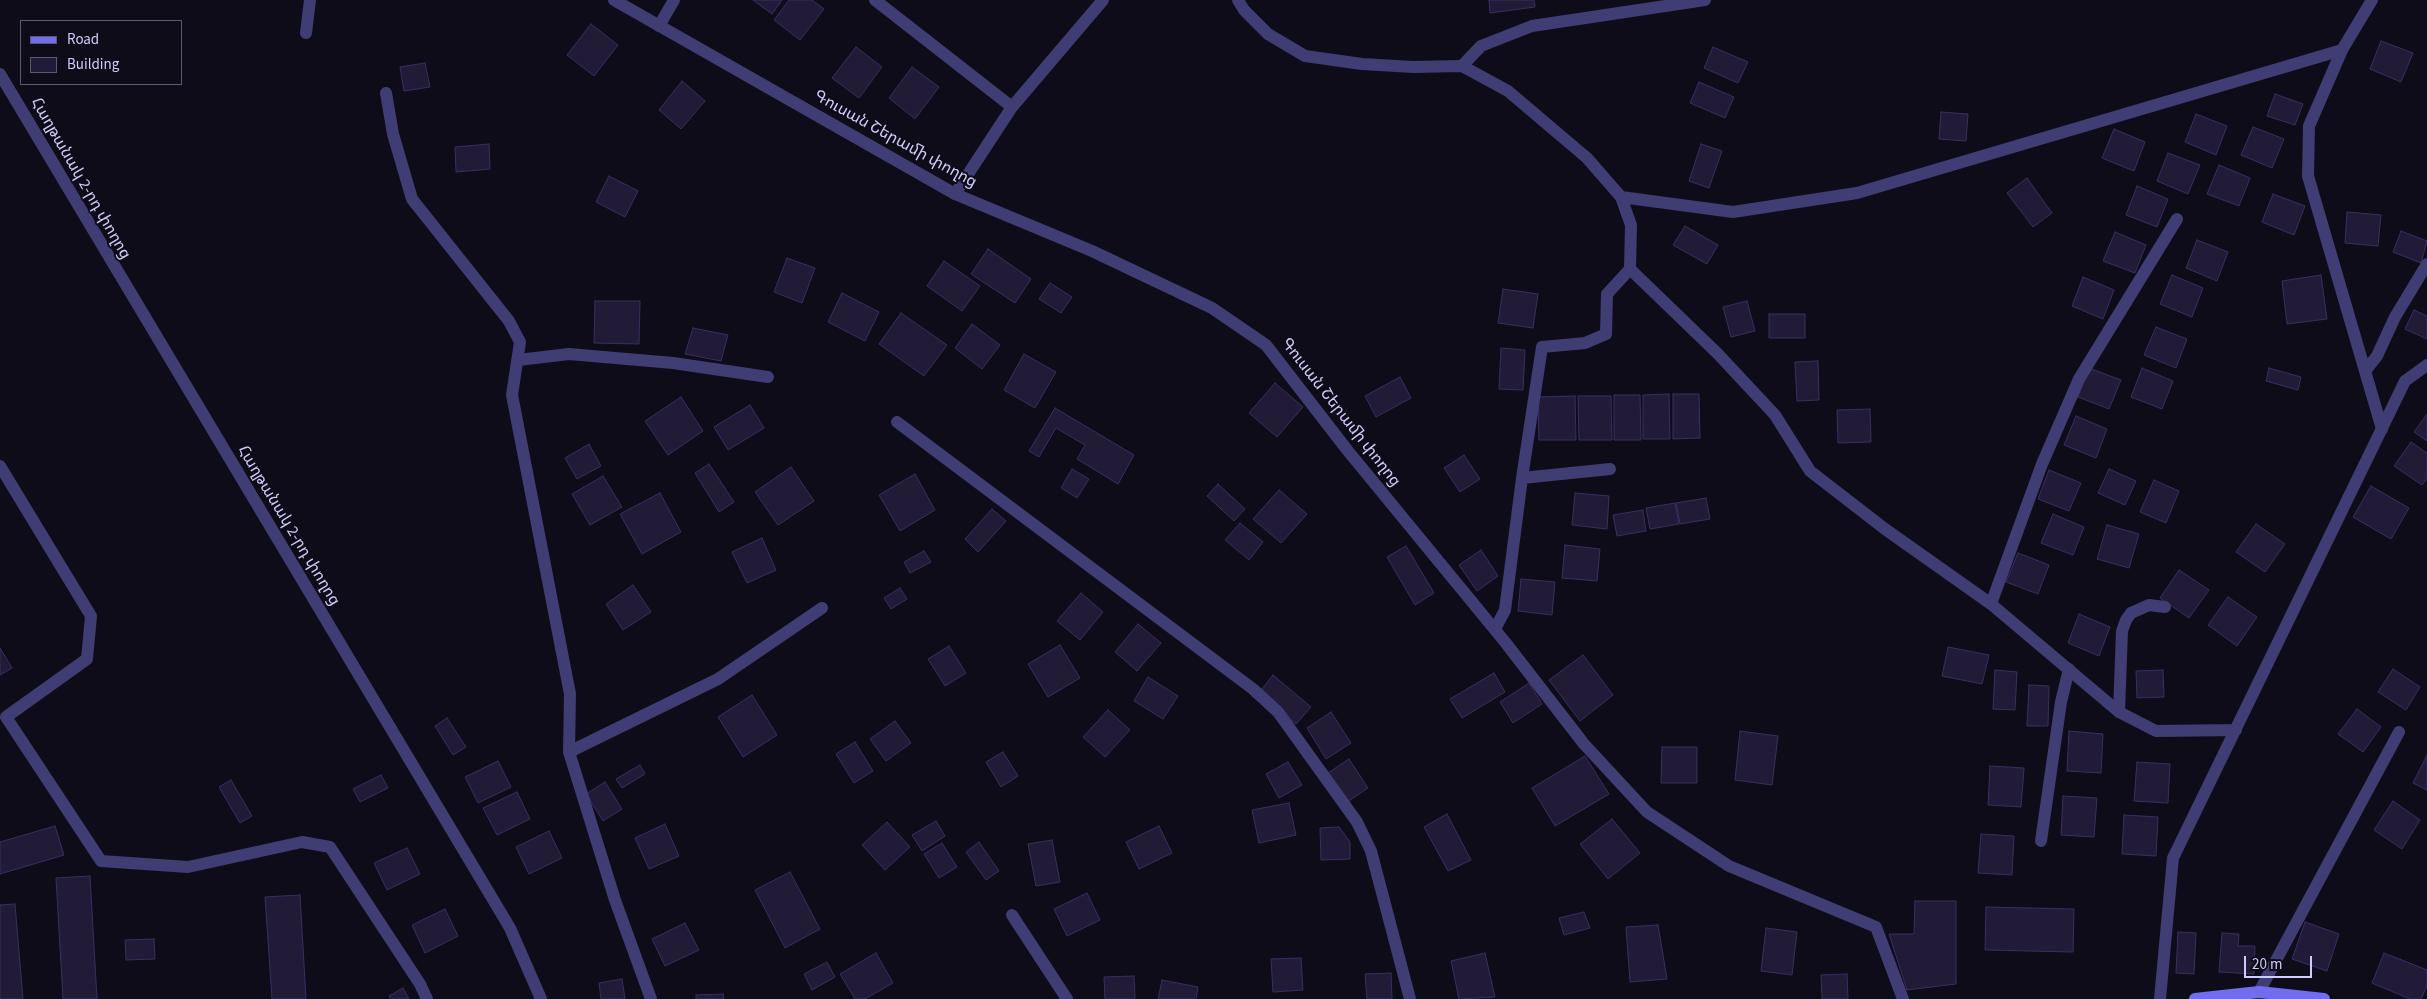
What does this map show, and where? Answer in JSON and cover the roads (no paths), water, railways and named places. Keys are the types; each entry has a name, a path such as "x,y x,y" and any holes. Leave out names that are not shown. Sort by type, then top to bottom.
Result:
{"street":[{"path":"306,33 310,0"},
{"name":"Գուսան Շերամի փողոց","path":"614,0 954,194 1092,251 1212,308 1266,345 1348,451 1495,629 1584,744 1647,812 1729,866 1876,927 1903,999"},
{"path":"659,26 674,0"},
{"path":"875,0 1012,107"},
{"path":"954,194 1012,107 1103,0"},
{"path":"1238,0 1244,10 1268,34 1305,56 1405,67 1462,66 1508,91 1587,158 1620,197 1631,224 1630,268 1607,294 1606,334 1584,343 1542,348 1522,478 1505,610 1495,629"},
{"path":"1462,66 1481,46 1532,26 1705,0"},
{"path":"2372,0 2342,50 2308,126 2308,176 2382,429"},
{"path":"1620,197 1732,212 1857,194 2342,50"},
{"name":"Հաղթանակ 2-րդ փողոց","path":"0,74 510,928 541,999"},
{"path":"386,94 393,134 412,199 509,321 520,342 512,395 570,694 568,752 615,900 651,999"},
{"path":"1991,604 2042,464 2079,379 2177,219"},
{"path":"2366,371 2377,356 2395,317 2427,264"},
{"path":"1630,268 1718,354 1774,415 1810,471 1885,529 1991,604 2119,712 2156,731 2236,730"},
{"path":"518,360 569,354 674,363 768,377"},
{"path":"2160,999 2173,858 2405,381 2427,365"},
{"path":"897,422 1253,689 1278,712 1356,822 1371,851 1410,999"},
{"path":"0,466 91,616 87,659 3,718 101,862 188,867 302,842 330,847 420,984 427,999"},
{"path":"1522,478 1610,469"},
{"path":"2119,712 2122,631 2126,620 2131,613 2149,605 2165,607"},
{"path":"568,752 718,679 822,608"},
{"path":"2042,841 2061,702 2068,669"},
{"path":"2259,992 2399,732"},
{"path":"1012,915 1067,999"},
{"path":"2195,999 2259,992 2324,999"}]}
